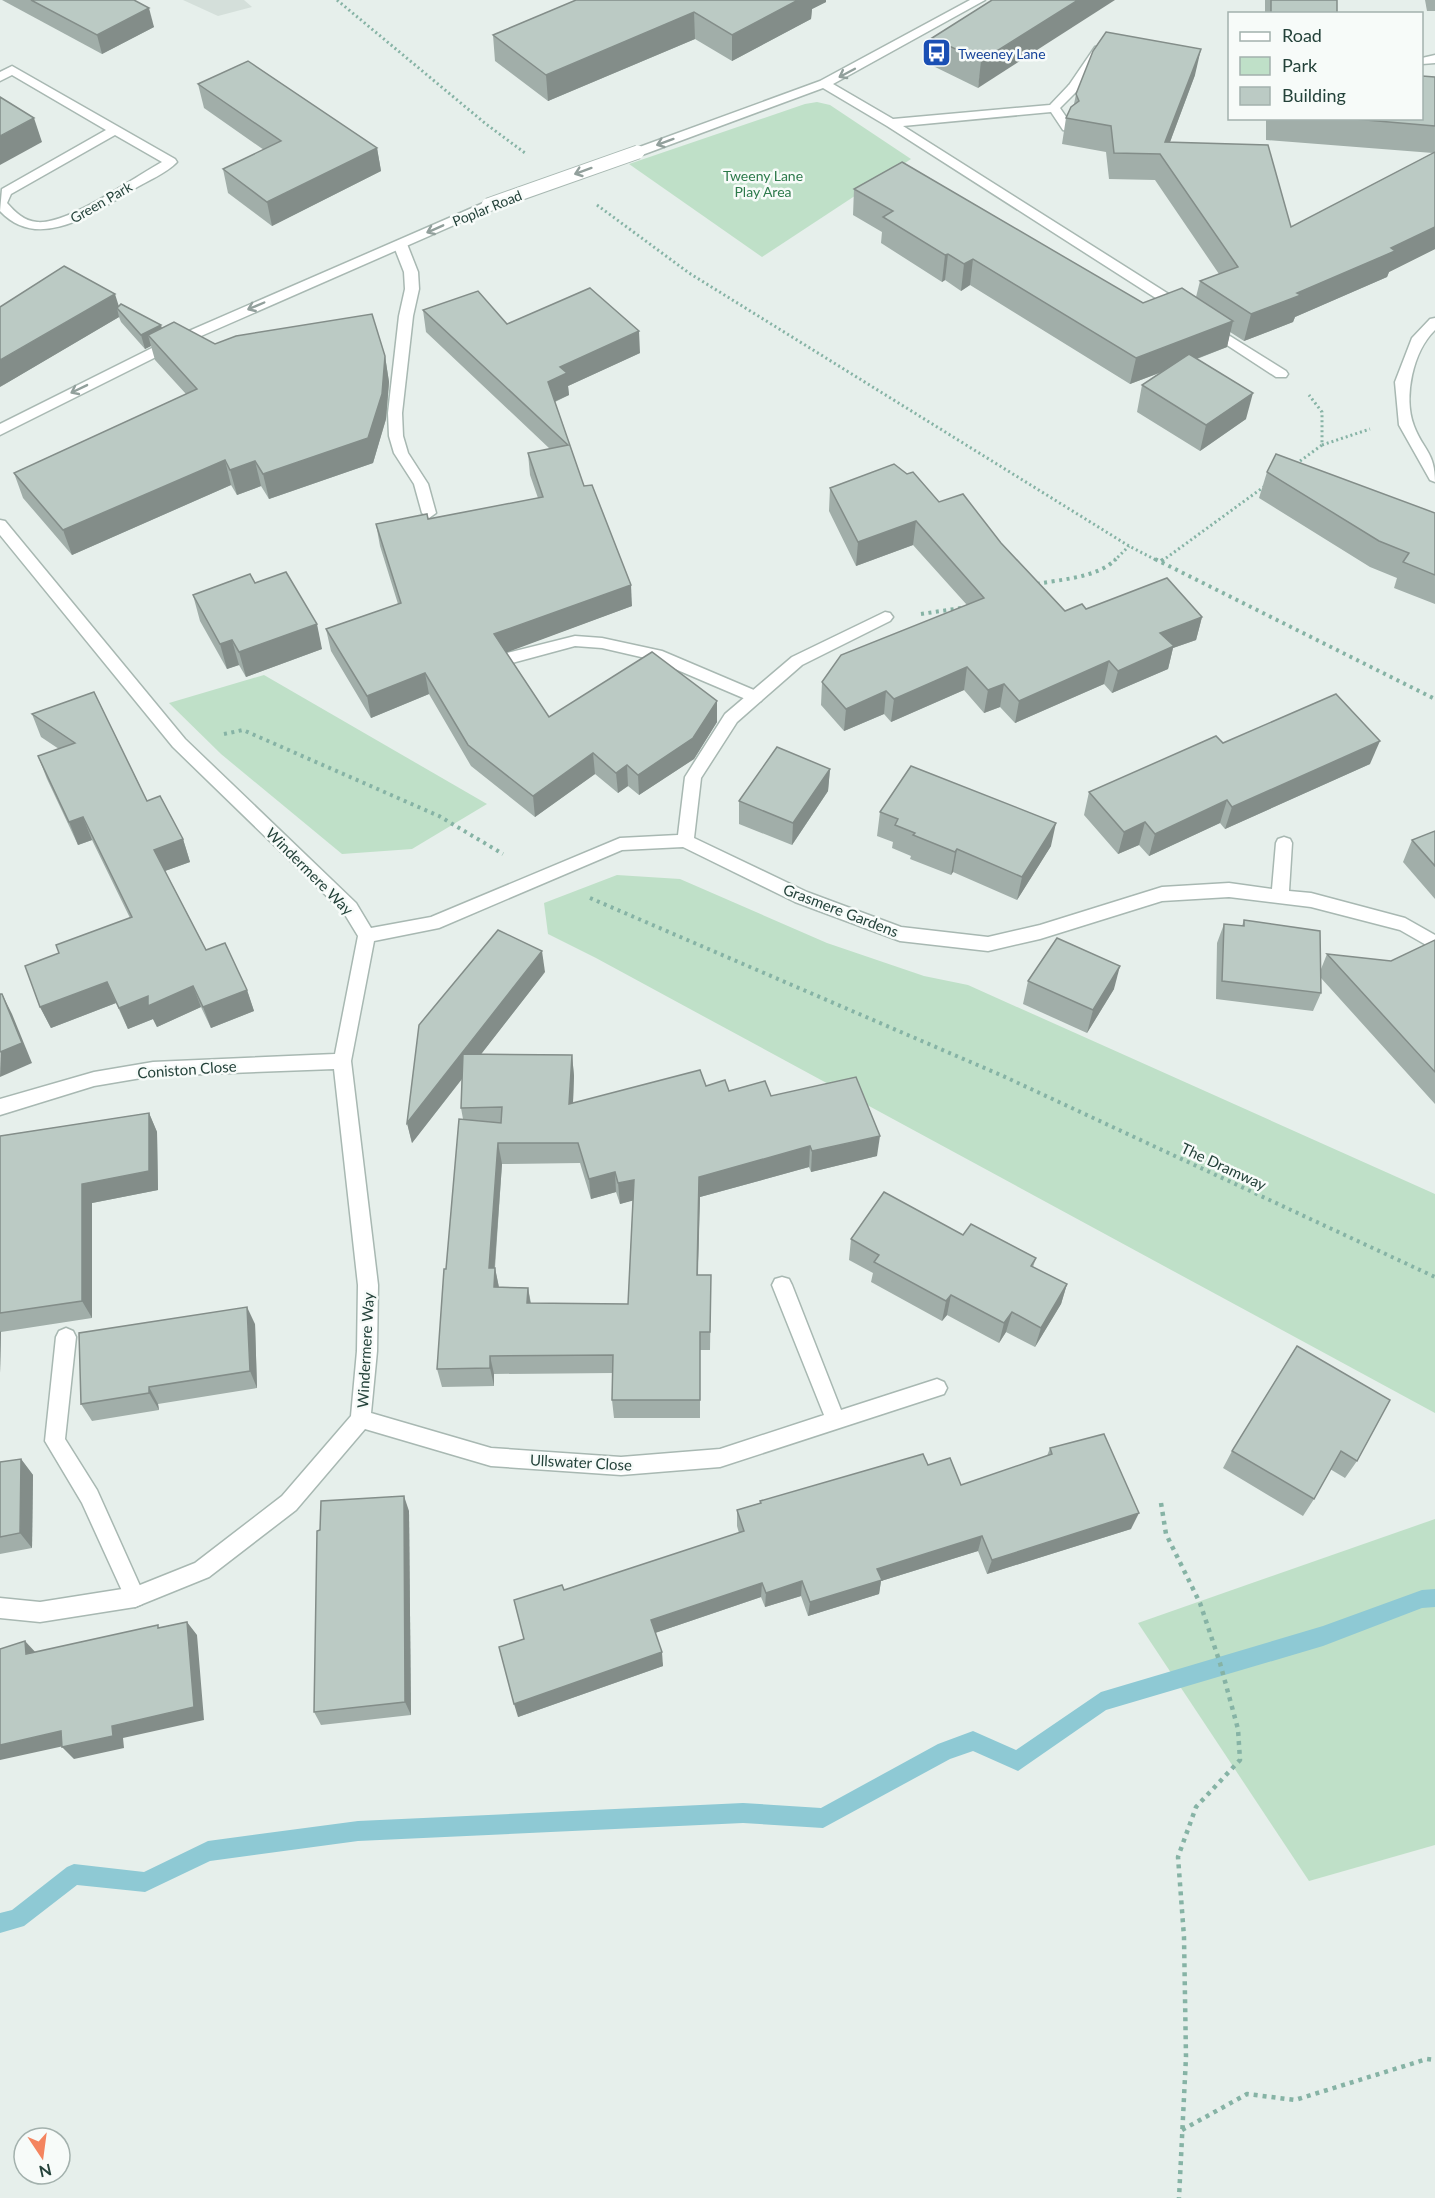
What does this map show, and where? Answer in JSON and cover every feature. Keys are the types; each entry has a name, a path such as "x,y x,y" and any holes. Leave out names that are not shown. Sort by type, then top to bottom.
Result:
{"street":[{"name":"Poplar Road","path":"0,430 171,344 488,206 824,84 898,46 979,0"},
{"path":"891,123 1053,108 1073,88 1099,50"},
{"name":"Green Park","path":"0,77 12,70 116,130 171,162 66,222 45,226 26,224 9,216 0,203 6,192 116,130"},
{"path":"824,84 891,123 1281,374"},
{"path":"1053,108 1067,127"},
{"path":"964,115 967,131"},
{"path":"400,244 411,272 412,289 406,316 395,413 396,436 401,453 421,484 429,513"},
{"path":"1435,322 1419,338 1402,382 1406,425 1435,477"},
{"name":"Windermere Way","path":"0,525 179,743 350,908 367,936 342,1061 368,1285 368,1351 361,1419"},
{"path":"685,840 693,777 731,718 797,661 885,617"},
{"path":"512,657 575,641 602,643 657,655 754,697"},
{"name":"Grasmere Gardens","path":"367,936 433,923 620,844 685,840 801,897 900,934 988,944 1040,932 1162,894 1229,890 1311,900 1405,925 1435,943"},
{"path":"1281,896 1284,843"},
{"name":"Coniston Close","path":"0,1107 94,1079 153,1069 342,1061"},
{"path":"782,1285 836,1421"},
{"path":"66,1337 55,1440 71,1462 98,1513 135,1597"},
{"name":"Ullswater Close","path":"361,1419 491,1456 621,1466 720,1458 937,1388"},
{"path":"0,1608 40,1612 135,1597 202,1569 289,1503 361,1419"}],"path":[{"path":"337,0 486,124 532,158"},
{"path":"597,205 689,273 1129,546 1435,699"},
{"path":"1281,374 1316,400 1323,410 1325,419 1322,445"},
{"path":"1295,465 1322,445 1363,430 1406,425"},
{"path":"1161,561 1267,485"},
{"path":"1032,585 1087,574 1109,566 1129,546"},
{"path":"885,617 936,613 969,606"},
{"name":"The Dramway","path":"1003,1076 1435,1277"},
{"path":"1161,1503 1166,1534 1200,1603 1220,1663 1238,1729 1240,1760 1197,1807 1178,1857 1184,1938 1186,2057 1179,2198"},
{"path":"1181,2130 1247,2094 1295,2100 1427,2059 1435,2060"}],"shaded area":[{"path":"183,0 244,0 252,7 218,16"}],"green space":[{"name":"Tweeny Lane Play Area","path":"817,102 830,105 911,159 762,257 629,164 805,104"},
{"path":"264,675 487,804 412,849 342,854 221,754 169,703"},
{"path":"617,875 680,879 827,943 924,976 968,985 1435,1194 1435,1413 548,934 544,903"},
{"path":"1435,1519 1435,1845 1309,1881 1138,1623"}],"building":[{"path":"31,0 134,0 149,8 97,35"},
{"path":"576,0 798,0 732,35 694,12 546,75 493,35"},
{"path":"992,0 1078,0 981,61 932,38"},
{"path":"1271,0 1337,0 1337,12 1271,12"},
{"path":"1106,32 1201,49 1165,142 1268,145 1291,227 1435,152 1435,227 1391,248 1395,251 1297,293 1301,295 1251,314 1200,281 1238,267 1160,154 1114,153 1111,126 1066,118 1071,107 1079,101 1076,94 1093,51"},
{"path":"248,61 377,148 267,202 223,169 281,141 198,84"},
{"path":"1423,76 1435,77 1435,126 1366,120 1423,120"},
{"path":"0,97 34,118 0,136"},
{"path":"902,162 1143,303 1182,288 1233,321 1136,358 973,259 964,264 948,254 945,255 883,217 893,211 854,189"},
{"path":"64,266 115,294 0,360 0,307"},
{"path":"590,288 639,331 560,367 567,373 548,382 584,486 592,485 631,585 494,634 549,717 652,652 717,701 693,738 638,775 627,765 616,773 593,753 533,796 468,745 425,673 367,696 326,629 401,603 376,524 427,514 428,519 543,497 528,453 568,445 423,310 478,291 507,324"},
{"path":"121,304 161,325 141,335 117,308"},
{"path":"372,314 385,356 382,394 368,438 263,474 255,461 230,470 225,460 63,530 14,473 197,389 148,335 174,322 215,344 236,336"},
{"path":"1189,354 1253,393 1206,425 1142,385"},
{"path":"1276,454 1435,513 1435,575 1403,562 1409,553 1379,541 1267,472"},
{"path":"894,464 907,474 913,472 939,502 963,494 1001,543 1065,611 1082,604 1086,609 1167,578 1202,617 1160,633 1174,646 1118,671 1109,661 1019,701 1004,684 988,690 967,667 894,699 886,691 846,709 822,682 841,655 984,598 916,521 858,542 830,488"},
{"path":"286,572 317,624 239,652 232,640 220,644 193,595 250,574 255,583"},
{"path":"94,692 147,801 160,796 183,839 154,850 206,950 225,943 247,990 203,1007 193,986 148,1006 148,996 119,1008 107,982 40,1007 25,966 59,953 56,945 132,917 83,817 69,822 38,756 75,743 32,714"},
{"path":"1336,694 1380,741 1232,807 1227,800 1155,834 1145,822 1124,832 1089,792 1216,736 1223,743"},
{"path":"777,747 830,769 793,823 739,801"},
{"path":"911,766 1056,823 1022,877 957,849 955,852 913,835 915,833 895,825 898,819 880,812"},
{"path":"1435,831 1435,866 1412,840"},
{"path":"1244,920 1320,931 1321,993 1222,981 1224,924 1244,926"},
{"path":"498,930 542,951 407,1123 419,1025"},
{"path":"1057,938 1120,966 1093,1010 1028,981"},
{"path":"1435,940 1435,1072 1327,954 1391,961"},
{"path":"0,994 2,994 22,1043 0,1052"},
{"path":"463,1054 572,1055 569,1104 700,1070 706,1086 725,1080 729,1091 765,1081 771,1096 856,1077 880,1136 812,1151 810,1146 699,1177 697,1275 711,1275 710,1332 700,1332 700,1400 612,1400 613,1355 490,1356 490,1368 437,1369 459,1119 501,1123 502,1107 461,1108","holes":["498,1143 578,1143 589,1179 615,1172 618,1183 634,1180 628,1304 527,1303 528,1288 494,1287 495,1268 489,1268"]},
{"path":"149,1113 149,1171 82,1184 82,1301 0,1313 0,1136"},
{"path":"884,1192 963,1235 971,1224 1036,1258 1031,1266 1067,1284 1041,1328 1012,1312 1004,1323 951,1295 946,1301 874,1262 879,1255 851,1239"},
{"path":"247,1307 250,1371 149,1387 149,1393 81,1404 79,1333"},
{"path":"1297,1346 1390,1400 1357,1461 1341,1451 1314,1499 1232,1451"},
{"path":"1104,1434 1139,1513 992,1560 982,1536 877,1569 882,1580 810,1602 802,1581 766,1593 762,1583 651,1620 662,1652 514,1704 499,1647 524,1639 514,1600 562,1585 564,1590 744,1531 737,1510 761,1503 760,1501 923,1454 928,1465 950,1458 961,1485 1052,1454 1050,1448"},
{"path":"21,1459 20,1533 0,1537 0,1462"},
{"path":"404,1496 405,1702 314,1712 317,1531 320,1530 321,1501"},
{"path":"187,1622 194,1707 112,1726 113,1736 62,1747 61,1731 0,1745 0,1649 25,1641 26,1654 158,1625 158,1628"}],"waterway":[{"path":"0,1923 17,1919 74,1874 145,1882 208,1851 358,1831 743,1813 823,1818 945,1751 973,1741 1018,1761 1101,1702 1323,1636 1422,1599 1435,1598"}],"place":[{"name":"Tweeney Lane","path":"937,53"}]}
